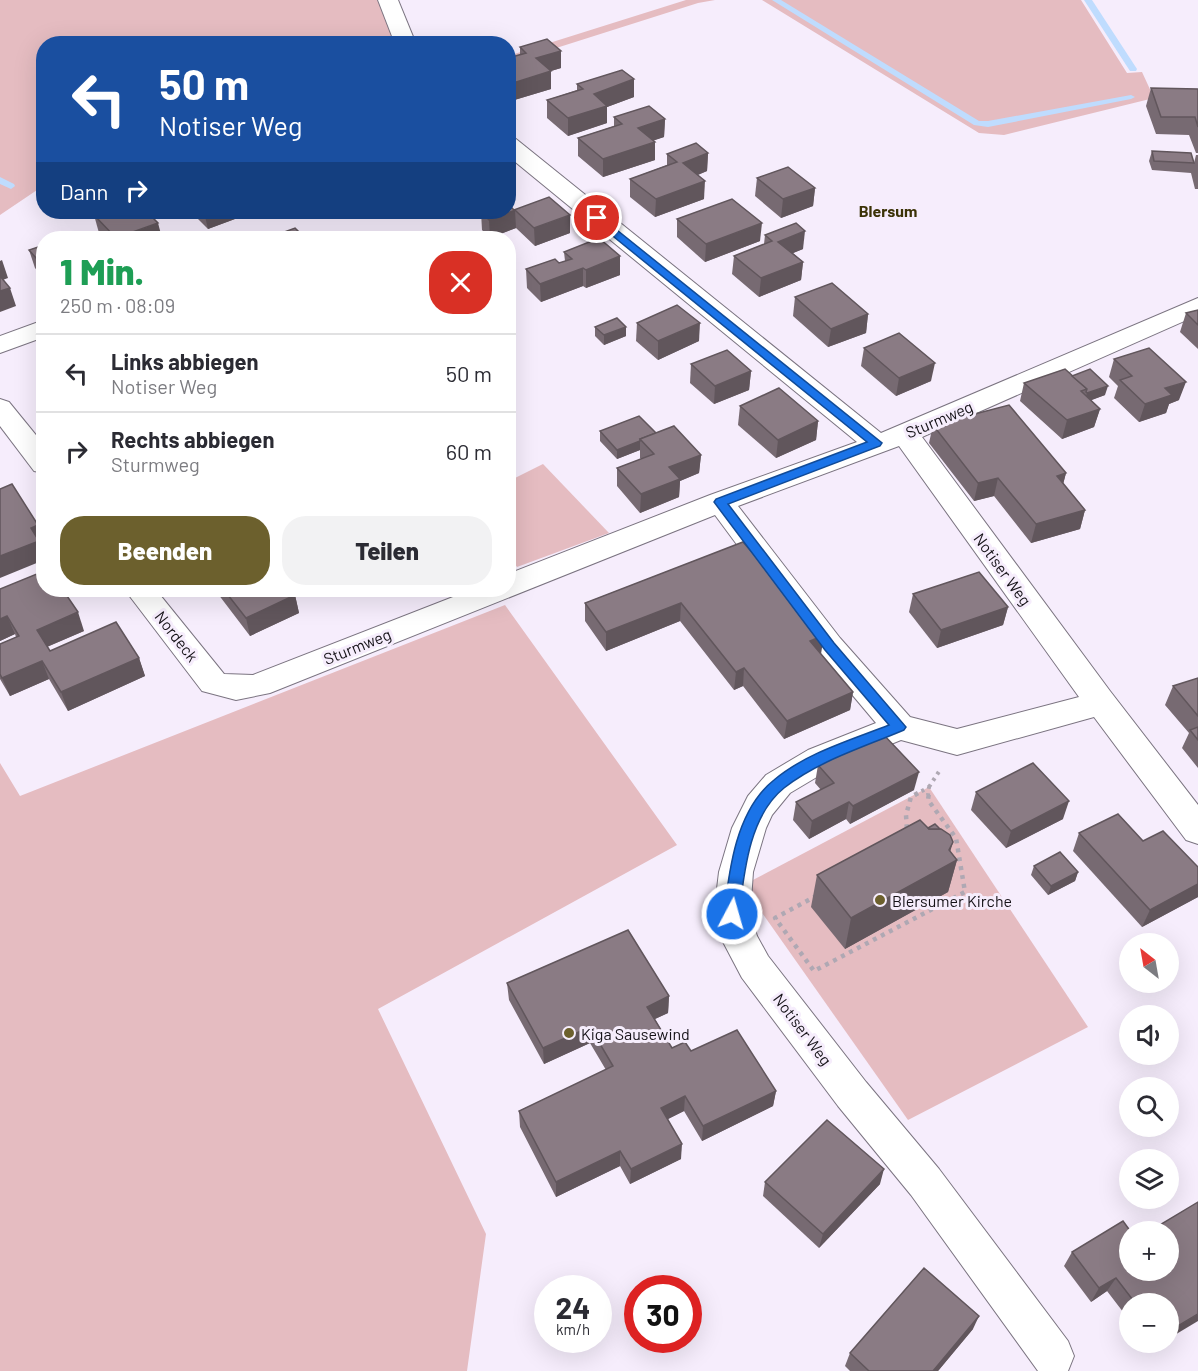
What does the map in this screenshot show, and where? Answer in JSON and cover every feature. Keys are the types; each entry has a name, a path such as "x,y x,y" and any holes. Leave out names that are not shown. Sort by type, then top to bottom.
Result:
{"street":[{"path":"388,0 403,36"},
{"path":"516,150 876,443"},
{"name":"Sturmweg","path":"516,583 720,502 905,434 1198,306"},
{"path":"0,345 36,331"},
{"path":"0,408 36,454"},
{"name":"Notiser Weg","path":"905,434 1198,830"},
{"path":"720,502 829,646 899,727 957,742 1102,703"},
{"name":"Nordeck","path":"146,597 213,683"},
{"name":"Sturmweg","path":"213,683 228,688 242,689 259,685 482,597"},
{"name":"Notiser Weg","path":"899,727 820,759 778,784 760,807 749,828 736,872 732,914 740,940 755,967 852,1094 925,1182 1053,1356"}],"path":[{"path":"929,787 928,800 956,838 965,892 814,971 775,918 908,847 906,815 911,796 929,787"}],"shaded area":[{"path":"0,0 383,0 398,36 36,36 36,191 0,215"},
{"path":"686,0 715,0 698,3 516,61 516,53"},
{"path":"762,0 1081,0 1127,73 1142,72 1154,98 1004,135 979,133"},
{"path":"543,464 609,533 517,567 516,478"},
{"path":"505,605 677,845 378,1009 486,1234 467,1371 0,1371 0,763 20,796"},
{"path":"929,787 1088,1027 908,1120 748,893 751,881"}],"building":[{"path":"547,39 561,51 536,58 551,71 516,82 516,56 526,53 520,47"},
{"path":"622,70 634,79 594,94 607,106 568,118 547,100 583,89 577,84"},
{"path":"1151,88 1198,89 1198,127 1195,117 1161,117"},
{"path":"649,106 665,119 638,128 655,142 603,159 578,138 622,124 614,117"},
{"path":"696,143 708,153 683,163 705,181 656,199 630,179 677,162 667,154"},
{"path":"1152,151 1191,153 1194,163 1154,161"},
{"path":"788,167 815,188 783,199 757,178"},
{"path":"549,197 570,215 534,228 516,209"},
{"path":"732,199 762,223 706,244 677,219"},
{"path":"98,219 154,219 158,223 136,231 109,231"},
{"path":"796,223 805,231 778,242 803,262 761,278 734,256 772,241 765,235"},
{"path":"599,238 620,256 586,270 583,268 540,284 526,269 555,259 559,263 572,259 564,252"},
{"path":"36,248 36,258 29,250"},
{"path":"0,276 10,288 0,291"},
{"path":"832,283 868,314 831,329 795,297"},
{"path":"677,305 700,323 658,341 637,323"},
{"path":"1198,310 1198,325 1186,313"},
{"path":"617,318 626,327 604,335 595,327"},
{"path":"899,333 935,363 899,378 864,348"},
{"path":"1149,348 1186,382 1165,388 1172,395 1145,404 1120,380 1132,376 1114,359"},
{"path":"727,350 751,371 715,386 691,364"},
{"path":"1065,369 1087,389 1081,391 1100,409 1067,420 1024,383"},
{"path":"1090,369 1108,386 1087,393 1087,389 1072,376"},
{"path":"779,388 818,421 778,440 740,406"},
{"path":"1009,405 1066,473 1057,476 1085,510 1036,524 998,478 978,483 933,425"},
{"path":"639,416 656,433 617,450 600,431"},
{"path":"674,426 701,455 669,467 680,479 641,494 617,468 654,454 640,439"},
{"path":"12,484 36,522 36,526 31,528 36,536 36,542 0,556 0,489"},
{"path":"743,542 824,635 810,641 853,692 787,721 744,668 736,672 681,603 606,632 585,603"},
{"path":"979,572 1008,607 941,630 913,594"},
{"path":"36,574 36,597 68,597 78,612 37,630 50,651 116,622 139,658 61,692 42,661 2,678 0,644 19,636 7,616 0,619 0,589"},
{"path":"230,597 291,597 246,618"},
{"path":"1198,678 1198,716 1173,686"},
{"path":"1198,727 1198,740 1190,730"},
{"path":"882,733 919,772 853,806 849,802 812,821 796,802 834,783 818,765"},
{"path":"1033,763 1069,801 1011,831 976,792"},
{"path":"1118,814 1143,841 1163,831 1198,867 1198,884 1150,910 1079,833"},
{"path":"920,820 929,829 941,829 950,835 953,842 949,850 957,860 851,918 817,875"},
{"path":"935,824 940,829 928,828"},
{"path":"1060,852 1078,872 1051,886 1034,866"},
{"path":"628,930 669,996 647,1007 672,1048 685,1042 691,1051 737,1030 776,1091 703,1126 685,1096 661,1108 682,1144 631,1169 620,1151 556,1182 519,1111 613,1066 590,1027 543,1048 507,983"},
{"path":"827,1120 884,1169 823,1234 765,1182"},
{"path":"1198,1202 1198,1314 1179,1325 1179,1293 1128,1293 1116,1278 1099,1288 1072,1252 1119,1223 1119,1281 1179,1281 1179,1221 1166,1221"},
{"path":"924,1268 979,1316 933,1371 869,1371 850,1353"}],"waterway":[{"path":"776,0 977,123 988,124 1131,97"},
{"path":"1088,0 1133,69"},
{"path":"0,180 11,186"}],"place":[{"name":"Blersumer Kirche","path":"880,900"},
{"name":"Kiga Sausewind","path":"569,1033"}],"district":[{"name":"Blersum","path":"888,210"}],"route":[{"path":"597,218 876,443 720,502 829,646 899,727 820,759 778,784 760,807 749,828 736,872 732,914"}]}
